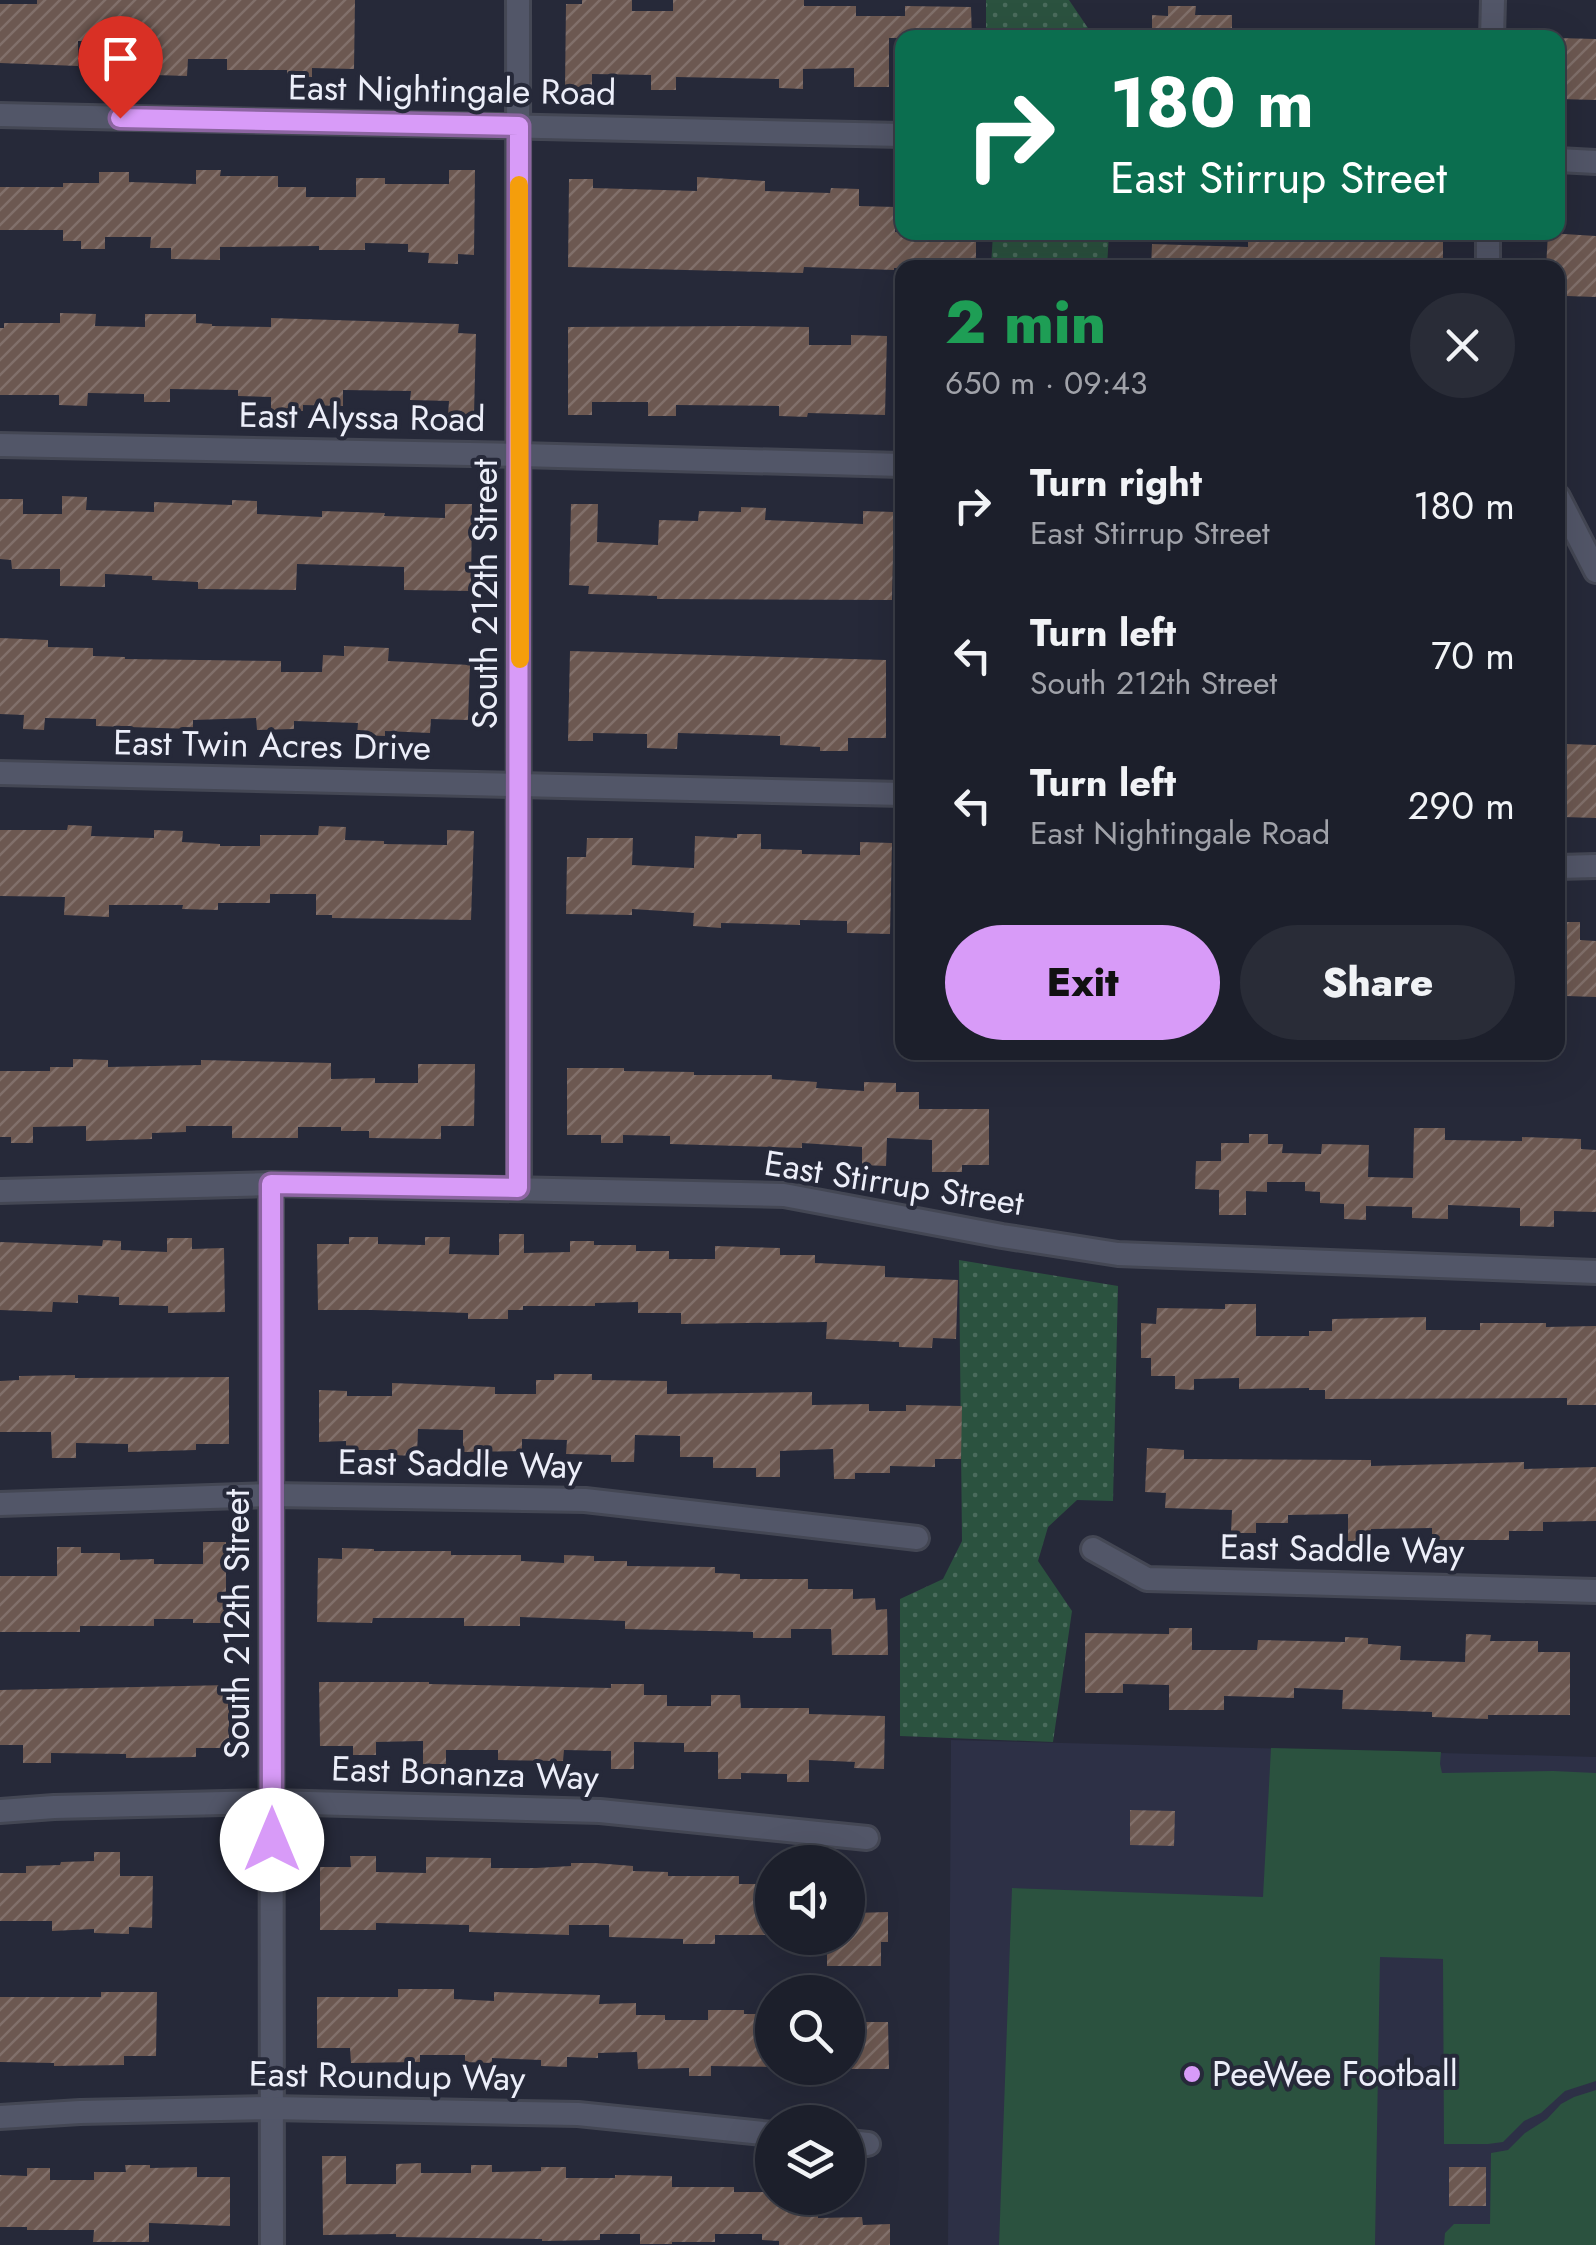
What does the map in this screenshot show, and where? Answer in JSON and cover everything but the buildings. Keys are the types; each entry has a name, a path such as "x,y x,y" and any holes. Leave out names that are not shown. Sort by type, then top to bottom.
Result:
{"street":[{"name":"South 212th Street","path":"518,0 518,1188"},
{"path":"1492,0 1492,30"},
{"name":"East Nightingale Road","path":"0,115 895,136"},
{"path":"1565,160 1596,162"},
{"name":"East Alyssa Road","path":"0,445 895,465"},
{"path":"1565,511 1596,571"},
{"name":"East Twin Acres Drive","path":"0,774 895,794"},
{"path":"1565,867 1596,866"},
{"name":"South 212th Street","path":"271,1184 272,2245"},
{"name":"East Stirrup Street","path":"0,1192 271,1184 784,1194 984,1233 1118,1254 1596,1272"},
{"name":"East Saddle Way","path":"0,1504 272,1495 584,1500 917,1538"},
{"name":"East Saddle Way","path":"1094,1549 1147,1579 1596,1591"},
{"name":"East Bonanza Way","path":"0,1810 272,1802 600,1811 867,1838"},
{"name":"East Roundup Way","path":"0,2117 271,2108 578,2114 755,2132"}],"shaded area":[{"path":"951,1740 1596,1757 1596,2245 948,2245"}],"green space":[{"path":"986,0 1069,0 1089,30 986,30"},
{"path":"993,240 1109,240 1107,260 991,260"},
{"path":"959,1260 1118,1286 1113,1501 1077,1500 1048,1527 1038,1561 1072,1611 1053,1742 900,1736 900,1599 943,1579 962,1541"},
{"name":"PeeWee Football","path":"1271,1748 1441,1752 1442,1773 1596,1773 1596,2081 1565,2091 1503,2142 1444,2144 1443,1959 1380,1957 1375,2245 999,2245 1012,1888 1263,1897"},
{"path":"1596,2090 1596,2245 1444,2245 1445,2233 1454,2224 1490,2224 1491,2153 1508,2150 1561,2104"}],"slow traffic":[{"path":"519,185 520,659"}],"place":[{"name":"PeeWee Football","path":"1192,2074"}],"route":[{"path":"120,118 519,126 518,1188 271,1184 272,1840"}]}
